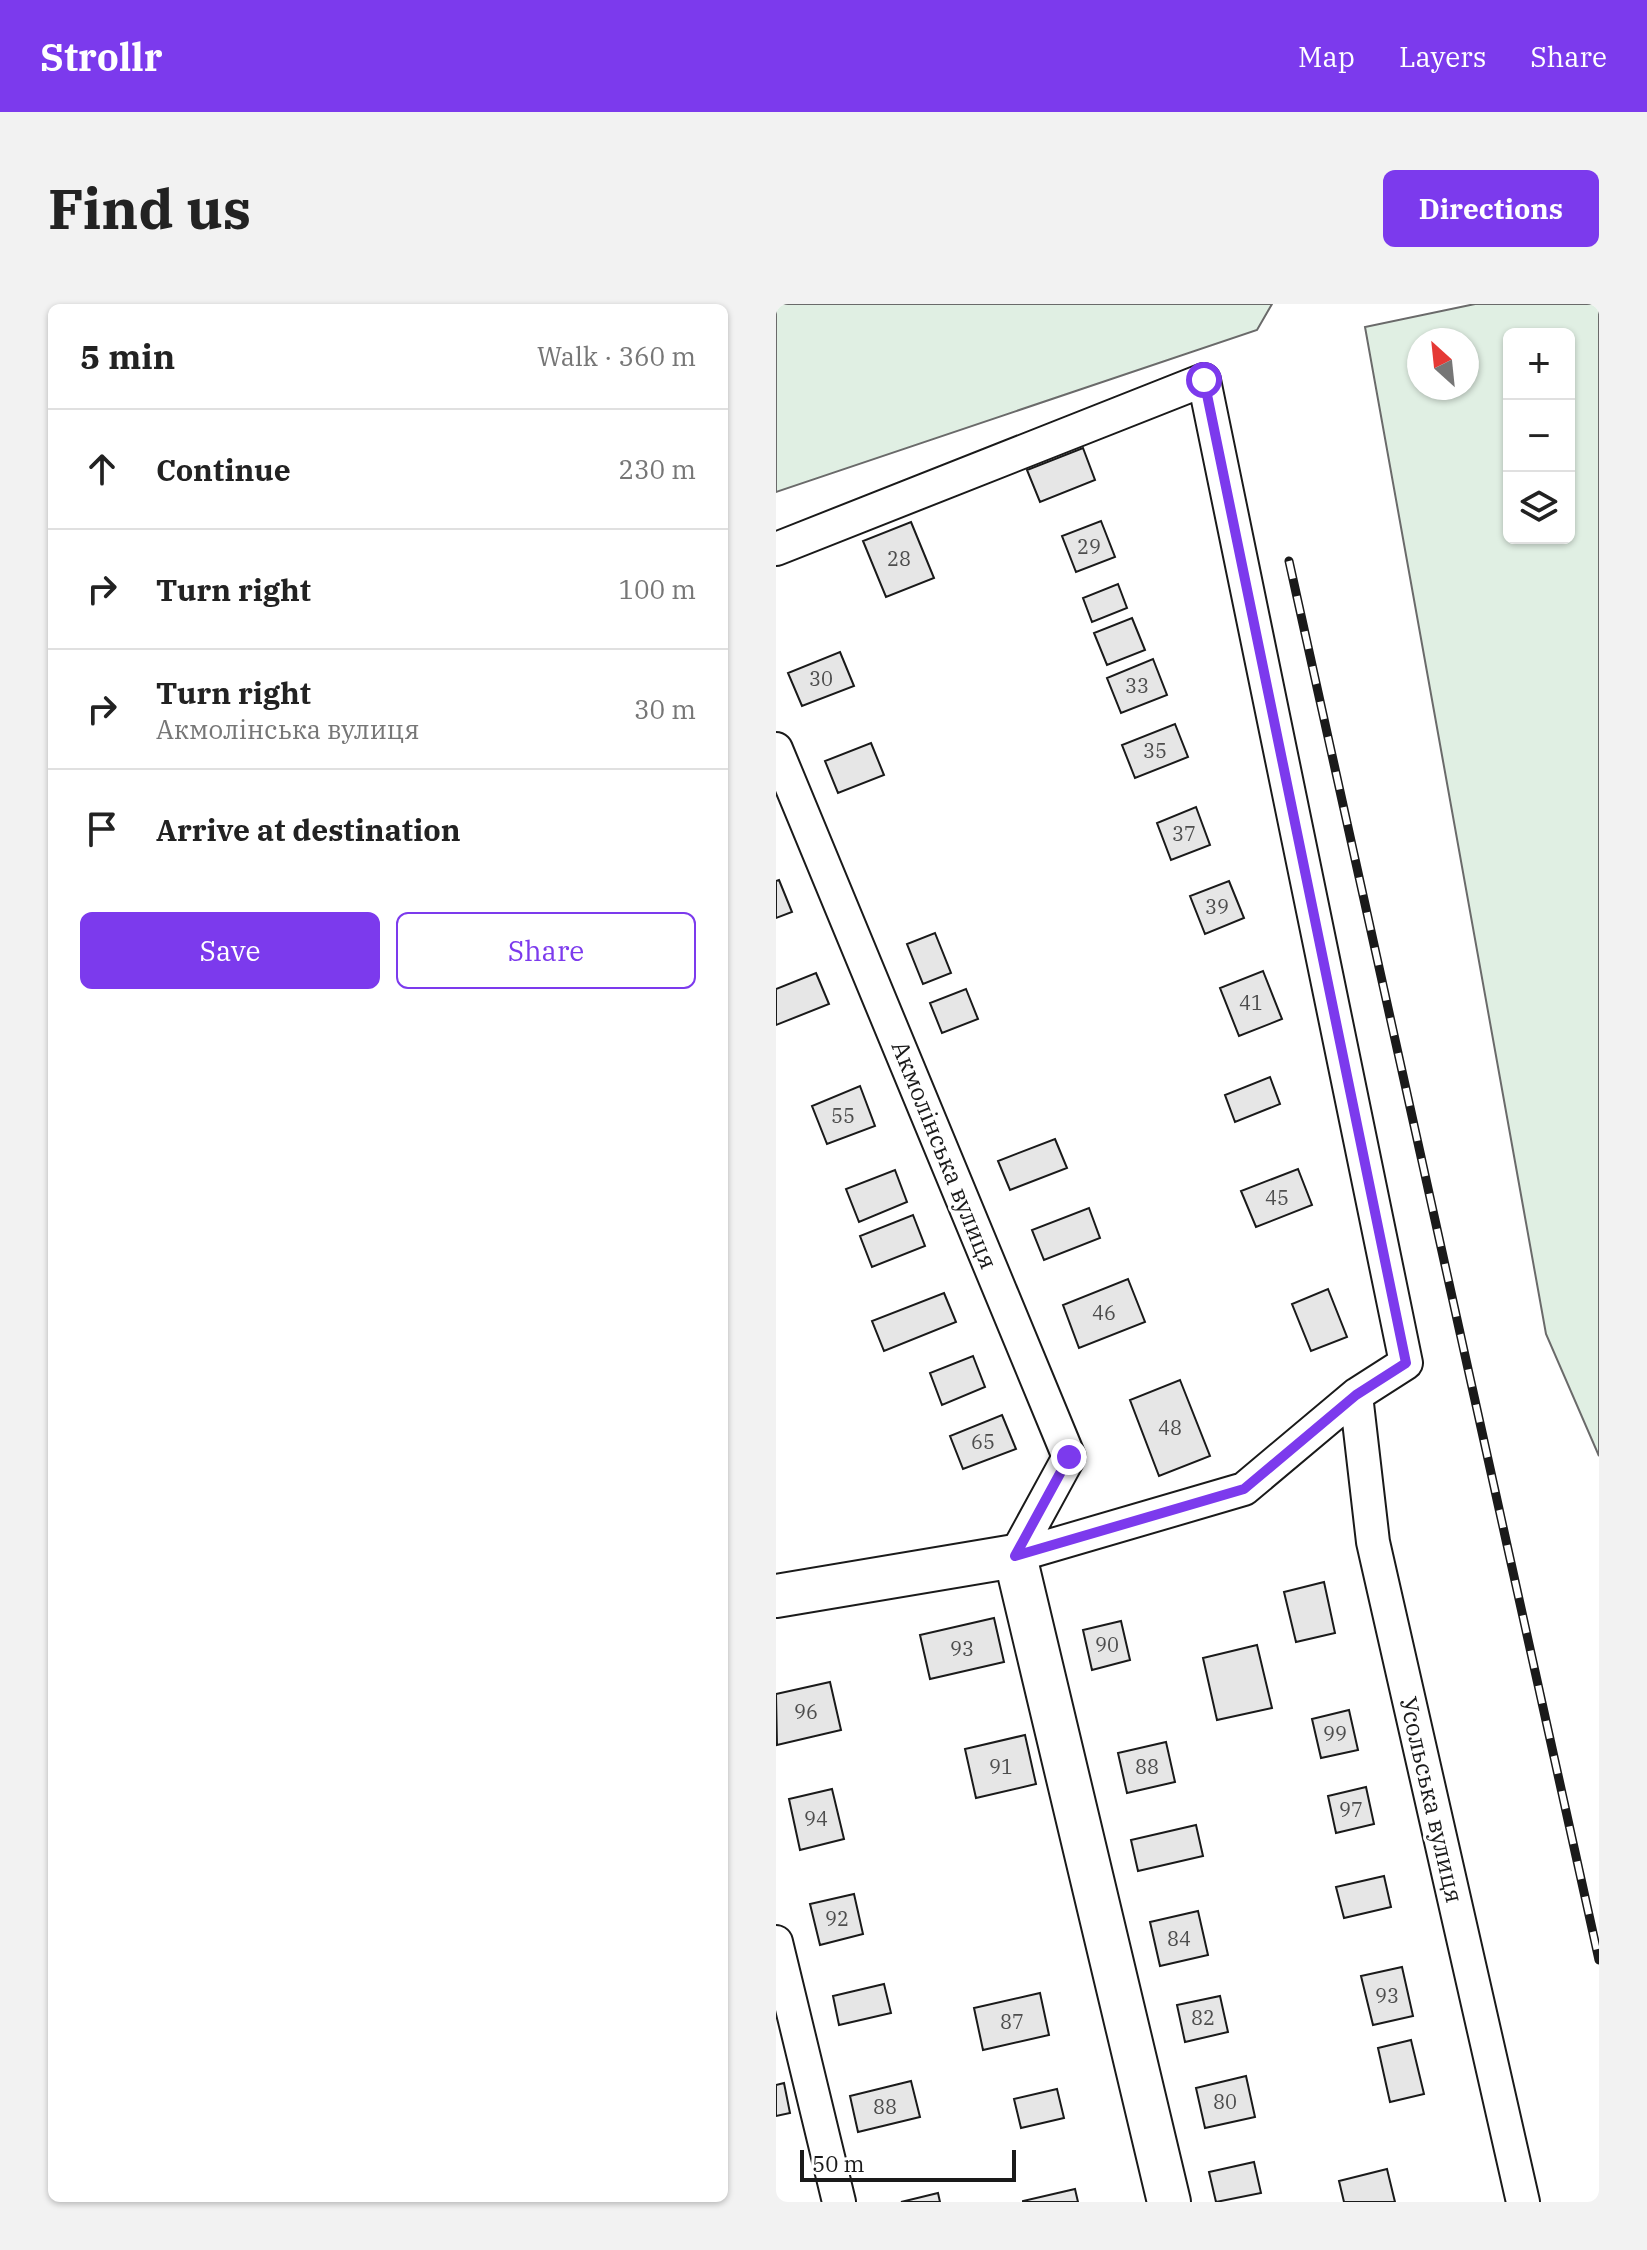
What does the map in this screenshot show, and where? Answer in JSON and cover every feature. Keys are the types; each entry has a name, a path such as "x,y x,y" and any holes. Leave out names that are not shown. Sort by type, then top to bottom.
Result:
{"main road":[{"path":"776,1596 1015,1556 1169,2202"}],"street":[{"path":"776,549 1204,380 1406,1363 1356,1395 1244,1489 1015,1556"},
{"name":"Акмолiнська вулиця","path":"776,749 1069,1457 1015,1556"},
{"name":"Усольська вулиця","path":"1356,1395 1373,1542 1523,2202"},
{"path":"776,1942 839,2202"}],"green space":[{"path":"776,304 1272,304 1257,330 776,492"},
{"path":"1475,304 1599,304 1599,1456 1546,1334 1365,327"}],"building":[{"path":"1083,448 1095,480 1040,502 1027,470"},
{"path":"1101,521 1115,557 1076,572 1062,536"},
{"path":"911,522 934,578 886,597 863,541"},
{"path":"1118,584 1127,608 1092,622 1083,598"},
{"path":"1132,618 1145,650 1107,665 1094,633"},
{"path":"840,652 854,686 802,706 788,673"},
{"path":"1153,659 1167,695 1121,713 1107,678"},
{"path":"1175,724 1188,757 1135,778 1122,745"},
{"path":"871,743 884,775 838,793 825,761"},
{"path":"1196,807 1210,845 1171,860 1157,823"},
{"path":"779,880 792,912 776,918 776,881"},
{"path":"1229,881 1244,918 1205,934 1190,896"},
{"path":"935,933 951,973 923,984 907,944"},
{"path":"1263,971 1282,1019 1239,1036 1220,988"},
{"path":"816,973 829,1004 776,1025 776,989"},
{"path":"966,989 978,1019 942,1033 930,1003"},
{"path":"1270,1077 1280,1104 1235,1122 1225,1095"},
{"path":"860,1086 875,1126 827,1144 812,1106"},
{"path":"1055,1139 1067,1168 1010,1190 998,1161"},
{"path":"1298,1169 1312,1205 1256,1227 1241,1191"},
{"path":"895,1170 907,1202 859,1222 846,1189"},
{"path":"1089,1208 1100,1238 1044,1260 1032,1230"},
{"path":"913,1215 925,1246 872,1267 860,1236"},
{"path":"1128,1279 1145,1322 1079,1348 1063,1305"},
{"path":"1328,1289 1347,1337 1311,1351 1292,1304"},
{"path":"944,1293 956,1322 884,1351 872,1321"},
{"path":"973,1356 985,1387 942,1405 930,1373"},
{"path":"1180,1380 1210,1456 1159,1476 1130,1400"},
{"path":"1002,1415 1016,1449 963,1469 950,1436"},
{"path":"1324,1582 1335,1633 1296,1642 1284,1592"},
{"path":"994,1618 1004,1662 930,1679 920,1635"},
{"path":"1121,1621 1130,1660 1092,1670 1083,1630"},
{"path":"1257,1645 1272,1708 1217,1720 1203,1658"},
{"path":"830,1682 841,1730 777,1745 776,1694"},
{"path":"1349,1710 1358,1750 1321,1758 1312,1719"},
{"path":"1025,1735 1036,1784 976,1798 965,1749"},
{"path":"1166,1742 1175,1782 1127,1793 1118,1753"},
{"path":"1366,1787 1374,1824 1336,1833 1328,1796"},
{"path":"832,1789 844,1839 800,1850 789,1799"},
{"path":"1196,1825 1203,1856 1138,1871 1131,1840"},
{"path":"1384,1876 1391,1907 1344,1918 1336,1887"},
{"path":"854,1894 863,1934 820,1945 810,1904"},
{"path":"1198,1911 1208,1955 1160,1966 1150,1922"},
{"path":"1402,1967 1413,2016 1373,2025 1361,1976"},
{"path":"884,1984 891,2013 839,2025 833,1996"},
{"path":"1040,1993 1049,2035 983,2050 974,2008"},
{"path":"1220,1996 1228,2032 1185,2042 1177,2005"},
{"path":"1411,2040 1424,2094 1390,2102 1378,2048"},
{"path":"1246,2076 1255,2117 1205,2128 1196,2088"},
{"path":"911,2081 920,2117 858,2132 850,2096"},
{"path":"784,2083 790,2113 776,2116 776,2085"},
{"path":"1057,2089 1064,2118 1021,2128 1014,2099"},
{"path":"1254,2162 1261,2193 1216,2202 1209,2172"},
{"path":"1387,2169 1395,2202 1344,2202 1339,2181"},
{"path":"1075,2189 1078,2202 1023,2202 1023,2201"},
{"path":"938,2193 940,2202 901,2202"}],"railway":[{"path":"1289,561 1599,1960"}],"route":[{"path":"1069,1457 1015,1556 1244,1489 1356,1395 1406,1363 1204,380"}]}
